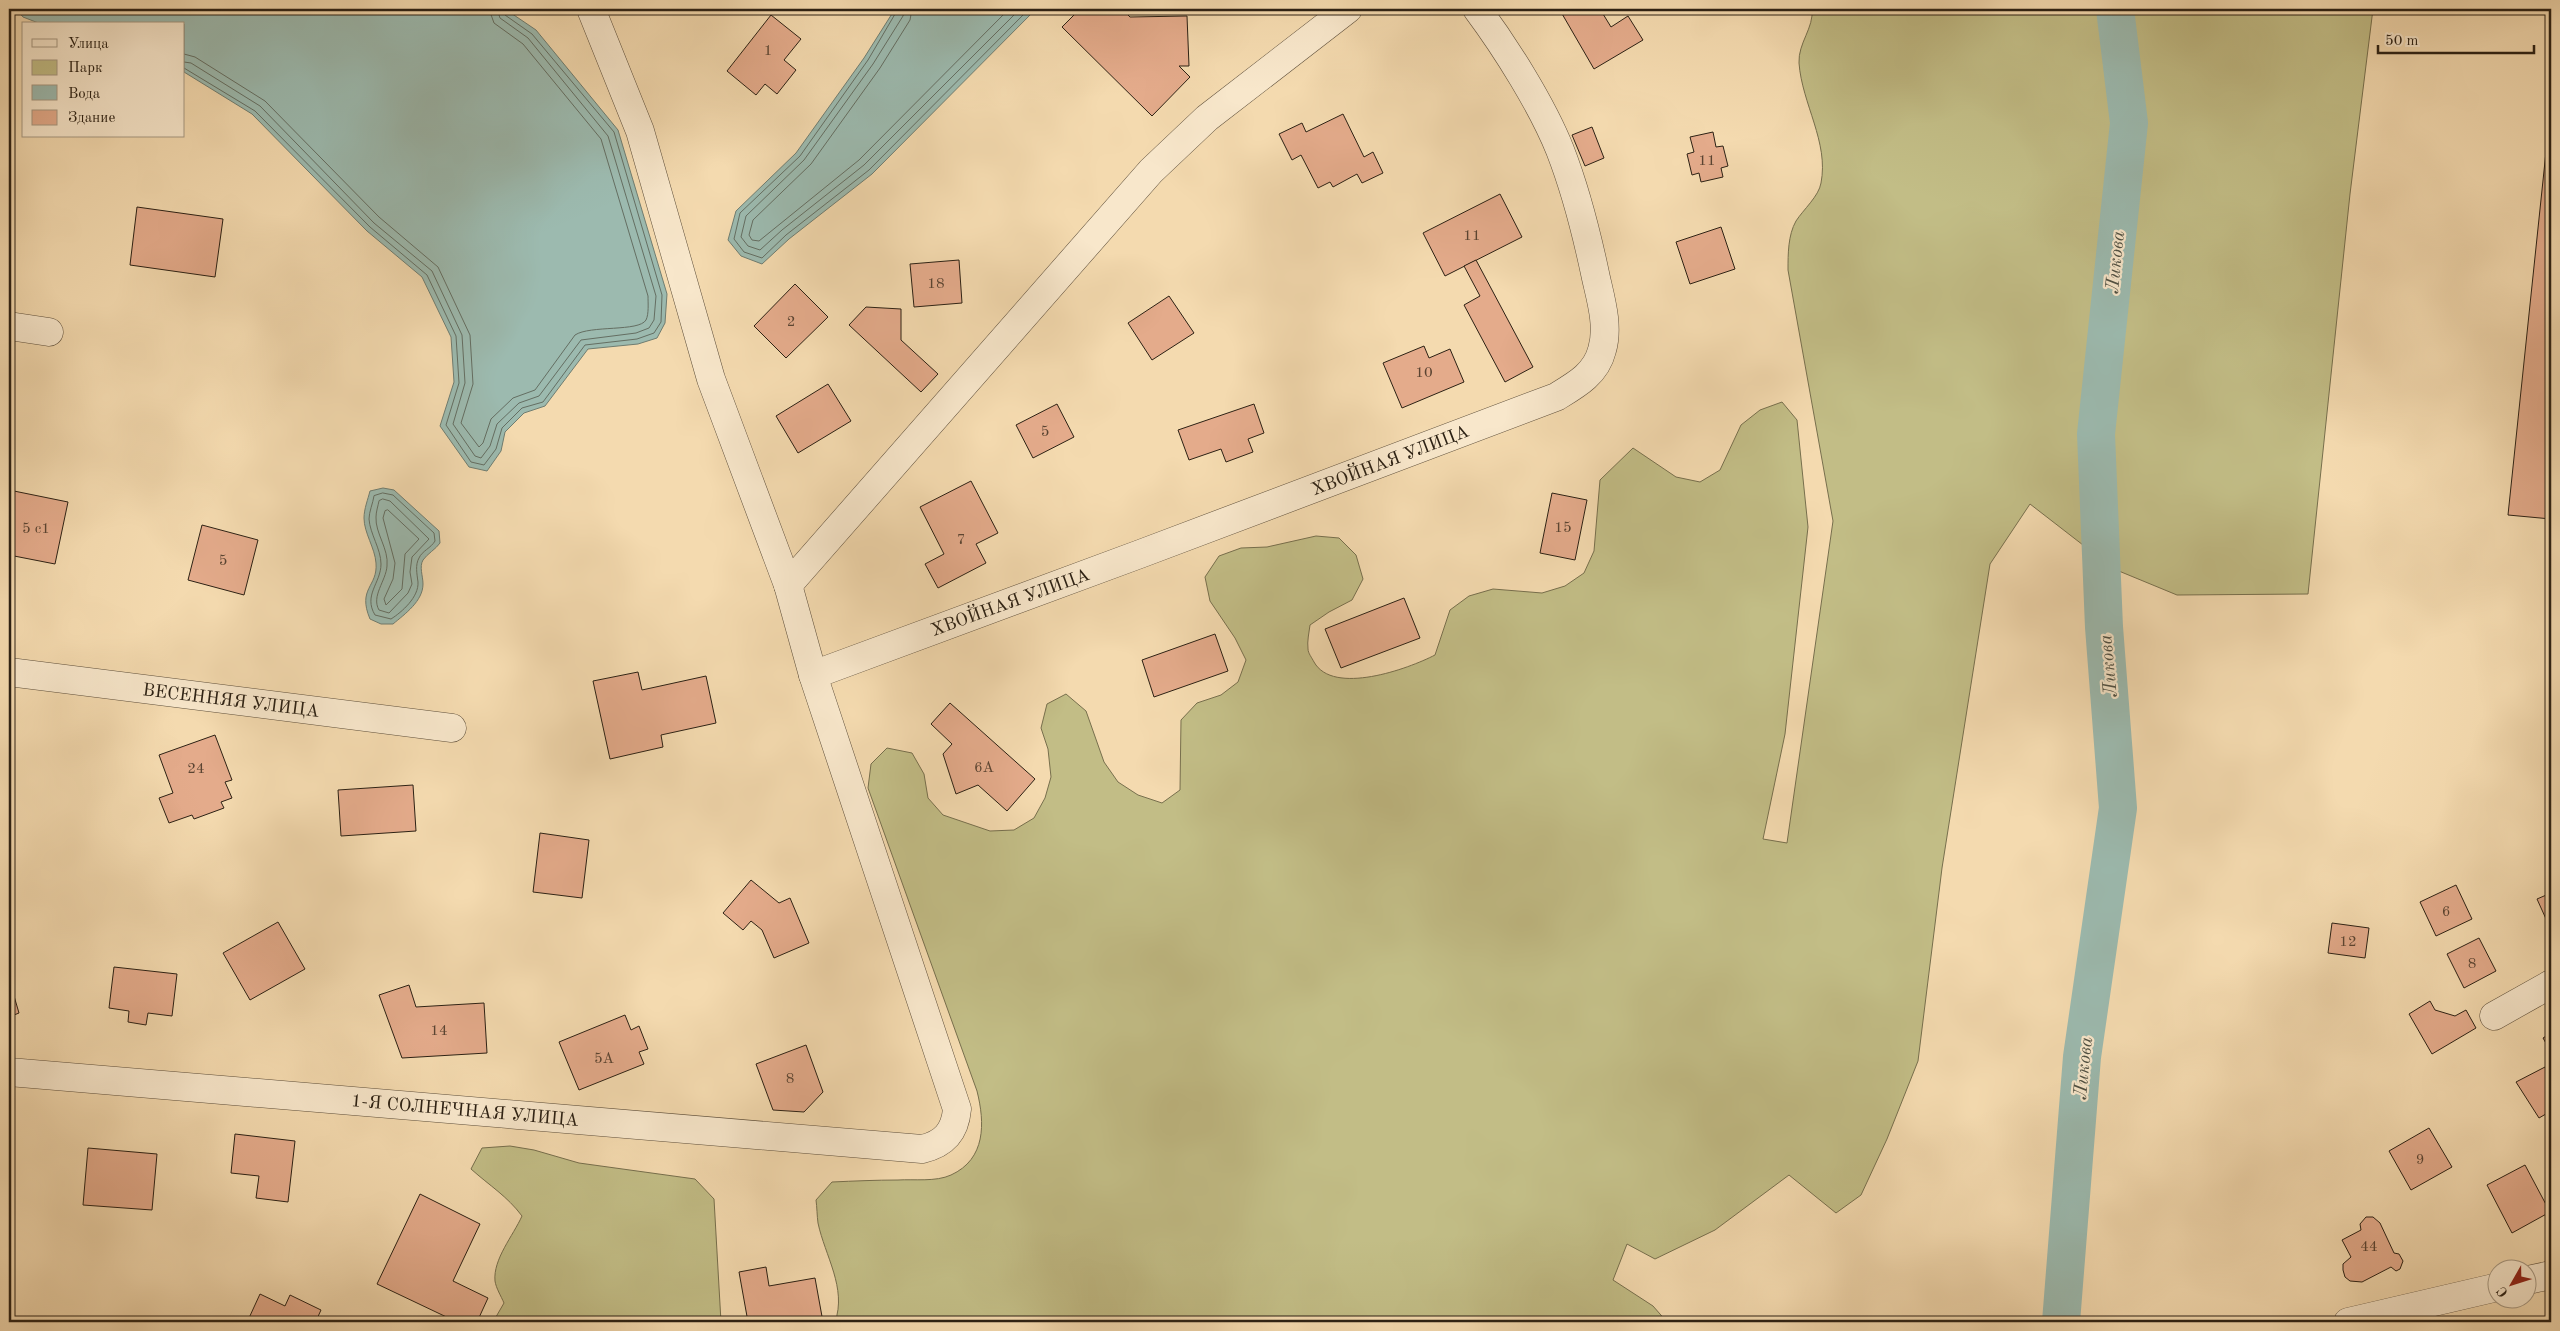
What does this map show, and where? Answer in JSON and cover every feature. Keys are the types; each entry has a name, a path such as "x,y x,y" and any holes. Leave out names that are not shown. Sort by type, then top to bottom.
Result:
{"street":[{"path":"592,9 640,131 711,379 788,585 813,675"},
{"path":"788,585 1150,171 1207,118 1348,9"},
{"name":"ХВОЙНАЯ УЛИЦА","path":"813,675 1556,397 1579,384 1594,368 1603,349 1604,314 1588,239 1560,149 1524,80 1477,9"},
{"path":"9,326 49,332"},
{"name":"ВЕСЕННЯЯ УЛИЦА","path":"9,672 452,728"},
{"name":"1-Я СОЛНЕЧНАЯ УЛИЦА","path":"9,1072 922,1149 935,1146 946,1138 955,1124 957,1109 813,675"},
{"path":"2494,1016 2551,984"},
{"path":"2538,1277 2551,1274"},
{"path":"2348,1322 2488,1289"}],"green space":[{"path":"1812,9 2373,9 2350,194 2308,594 2177,595 2114,569 2030,504 1990,564 1942,868 1918,1061 1887,1139 1861,1195 1836,1213 1789,1175 1715,1230 1655,1259 1627,1244 1613,1280 1653,1306 1667,1322 835,1322 838,1309 837,1284 818,1223 816,1200 832,1182 932,1179 951,1175 971,1160 977,1150 982,1127 977,1091 868,788 871,764 887,748 912,753 924,774 928,798 943,815 990,831 1014,830 1034,818 1045,798 1051,777 1048,749 1041,728 1047,704 1066,694 1086,711 1104,762 1118,782 1138,795 1162,803 1180,790 1181,720 1197,703 1221,695 1238,682 1246,660 1235,638 1210,601 1205,577 1219,556 1241,548 1267,547 1316,536 1339,538 1356,555 1363,579 1352,600 1310,625 1309,652 1314,662 1324,672 1337,677 1354,678 1390,672 1435,655 1450,610 1469,596 1493,589 1542,593 1565,586 1584,573 1594,551 1600,480 1633,448 1676,477 1700,482 1720,470 1741,425 1760,410 1782,402 1797,420 1808,527 1785,734 1763,839 1787,843 1833,521 1788,270 1791,232 1796,221 1814,198 1821,183 1821,153 1801,78 1799,63 1801,49 1811,23"},
{"path":"510,1146 534,1150 579,1163 695,1179 714,1199 721,1322 493,1322 504,1303 495,1281 497,1264 522,1216 504,1197 471,1169 482,1148"}],"water":[{"path":"16,9 505,9 536,30 618,130 667,294 665,323 657,338 638,344 588,349 545,406 524,413 505,432 501,451 487,471 469,467 440,426 454,382 451,337 422,277 367,231 252,114 185,73 185,22 36,22 23,17"},
{"path":"895,9 1036,9 872,174 789,239 762,264 741,256 728,240 736,211 796,153 864,58"},
{"path":"383,488 394,490 439,531 440,543 422,563 423,584 420,596 412,607 393,624 381,624 370,619 366,601 376,571 376,563 364,524 365,511 370,491"}],"building":[{"path":"1080,9 1122,9 1130,17 1187,16 1189,66 1179,66 1190,77 1152,116 1062,27"},
{"path":"1567,9 1600,9 1611,27 1628,16 1643,40 1594,69 1561,12"},
{"path":"771,15 801,39 784,60 796,70 777,94 765,84 756,95 727,71"},
{"path":"2551,104 2551,519 2508,515"},
{"path":"1343,114 1364,157 1373,152 1383,173 1362,183 1357,174 1333,187 1330,182 1318,188 1301,155 1292,160 1279,134 1302,123 1306,132"},
{"path":"1592,127 1604,158 1585,166 1572,135"},
{"path":"1713,132 1716,147 1723,146 1728,166 1721,168 1723,177 1701,182 1699,173 1692,175 1687,154 1694,152 1690,137"},
{"path":"1500,194 1522,237 1445,276 1423,233"},
{"path":"137,207 223,219 215,277 130,265"},
{"path":"1721,227 1735,269 1690,284 1676,242"},
{"path":"959,260 962,303 914,307 910,264"},
{"path":"1476,260 1533,367 1505,382 1464,305 1480,296 1464,266"},
{"path":"795,284 828,317 786,358 754,326"},
{"path":"1169,296 1194,333 1152,360 1128,323"},
{"path":"866,307 901,309 901,340 938,374 921,392 849,325"},
{"path":"1424,346 1429,358 1450,349 1464,382 1402,408 1383,363"},
{"path":"828,384 851,421 798,453 776,416"},
{"path":"1057,404 1074,437 1033,458 1016,425"},
{"path":"1254,404 1264,433 1248,439 1253,452 1226,462 1221,449 1189,460 1178,430"},
{"path":"971,481 998,533 976,544 986,563 938,588 925,564 944,554 920,507"},
{"path":"9,490 68,502 55,564 9,555"},
{"path":"1552,493 1587,500 1575,560 1540,553"},
{"path":"202,525 258,540 244,595 188,580"},
{"path":"1404,598 1420,638 1341,668 1325,629"},
{"path":"1215,634 1228,671 1154,697 1142,660"},
{"path":"638,672 642,690 706,676 716,723 661,735 663,747 610,759 593,681"},
{"path":"950,703 1035,779 1007,811 978,785 956,794 943,754 952,744 931,724"},
{"path":"215,735 232,780 225,782 232,798 221,802 224,808 194,819 192,815 169,823 159,798 173,793 159,755"},
{"path":"413,785 416,831 341,836 338,790"},
{"path":"540,833 589,840 582,898 533,892"},
{"path":"751,880 779,903 790,898 809,943 774,958 762,930 751,921 743,930 723,913"},
{"path":"2456,885 2472,919 2436,936 2420,902"},
{"path":"2551,893 2551,930 2537,899"},
{"path":"278,922 305,969 250,1000 223,953"},
{"path":"2332,923 2369,928 2365,958 2328,953"},
{"path":"2479,938 2496,971 2464,988 2447,954"},
{"path":"114,967 177,974 172,1016 148,1013 146,1025 128,1022 129,1011 109,1008"},
{"path":"9,979 19,1013 9,1017"},
{"path":"409,985 416,1007 484,1003 487,1053 402,1058 379,995"},
{"path":"2430,1001 2435,1010 2455,1016 2466,1010 2476,1028 2432,1054 2409,1014"},
{"path":"625,1015 631,1030 639,1026 648,1049 639,1052 644,1064 579,1090 559,1042"},
{"path":"2551,1033 2551,1052 2543,1038"},
{"path":"806,1045 823,1092 804,1112 773,1110 756,1064"},
{"path":"2545,1067 2551,1079 2551,1111 2539,1118 2516,1082"},
{"path":"2429,1128 2452,1167 2411,1190 2389,1151"},
{"path":"235,1134 295,1141 288,1202 256,1198 259,1176 231,1173"},
{"path":"88,1148 157,1154 152,1210 83,1205"},
{"path":"2525,1165 2550,1212 2512,1233 2487,1185"},
{"path":"420,1194 480,1224 453,1281 488,1298 477,1322 457,1322 377,1284"},
{"path":"2366,1217 2373,1217 2380,1223 2394,1253 2399,1254 2403,1261 2400,1269 2396,1271 2391,1267 2362,1282 2350,1281 2345,1277 2343,1264 2351,1257 2342,1240 2361,1230 2360,1224"},
{"path":"766,1267 769,1286 815,1278 823,1322 748,1322 739,1272"},
{"path":"260,1294 285,1306 290,1295 321,1310 316,1321 319,1322 258,1322 249,1318"}],"waterway":[{"name":"Ликова","path":"2061,1322 2082,1057 2118,808 2104,627 2096,434 2129,123 2115,9"}]}
